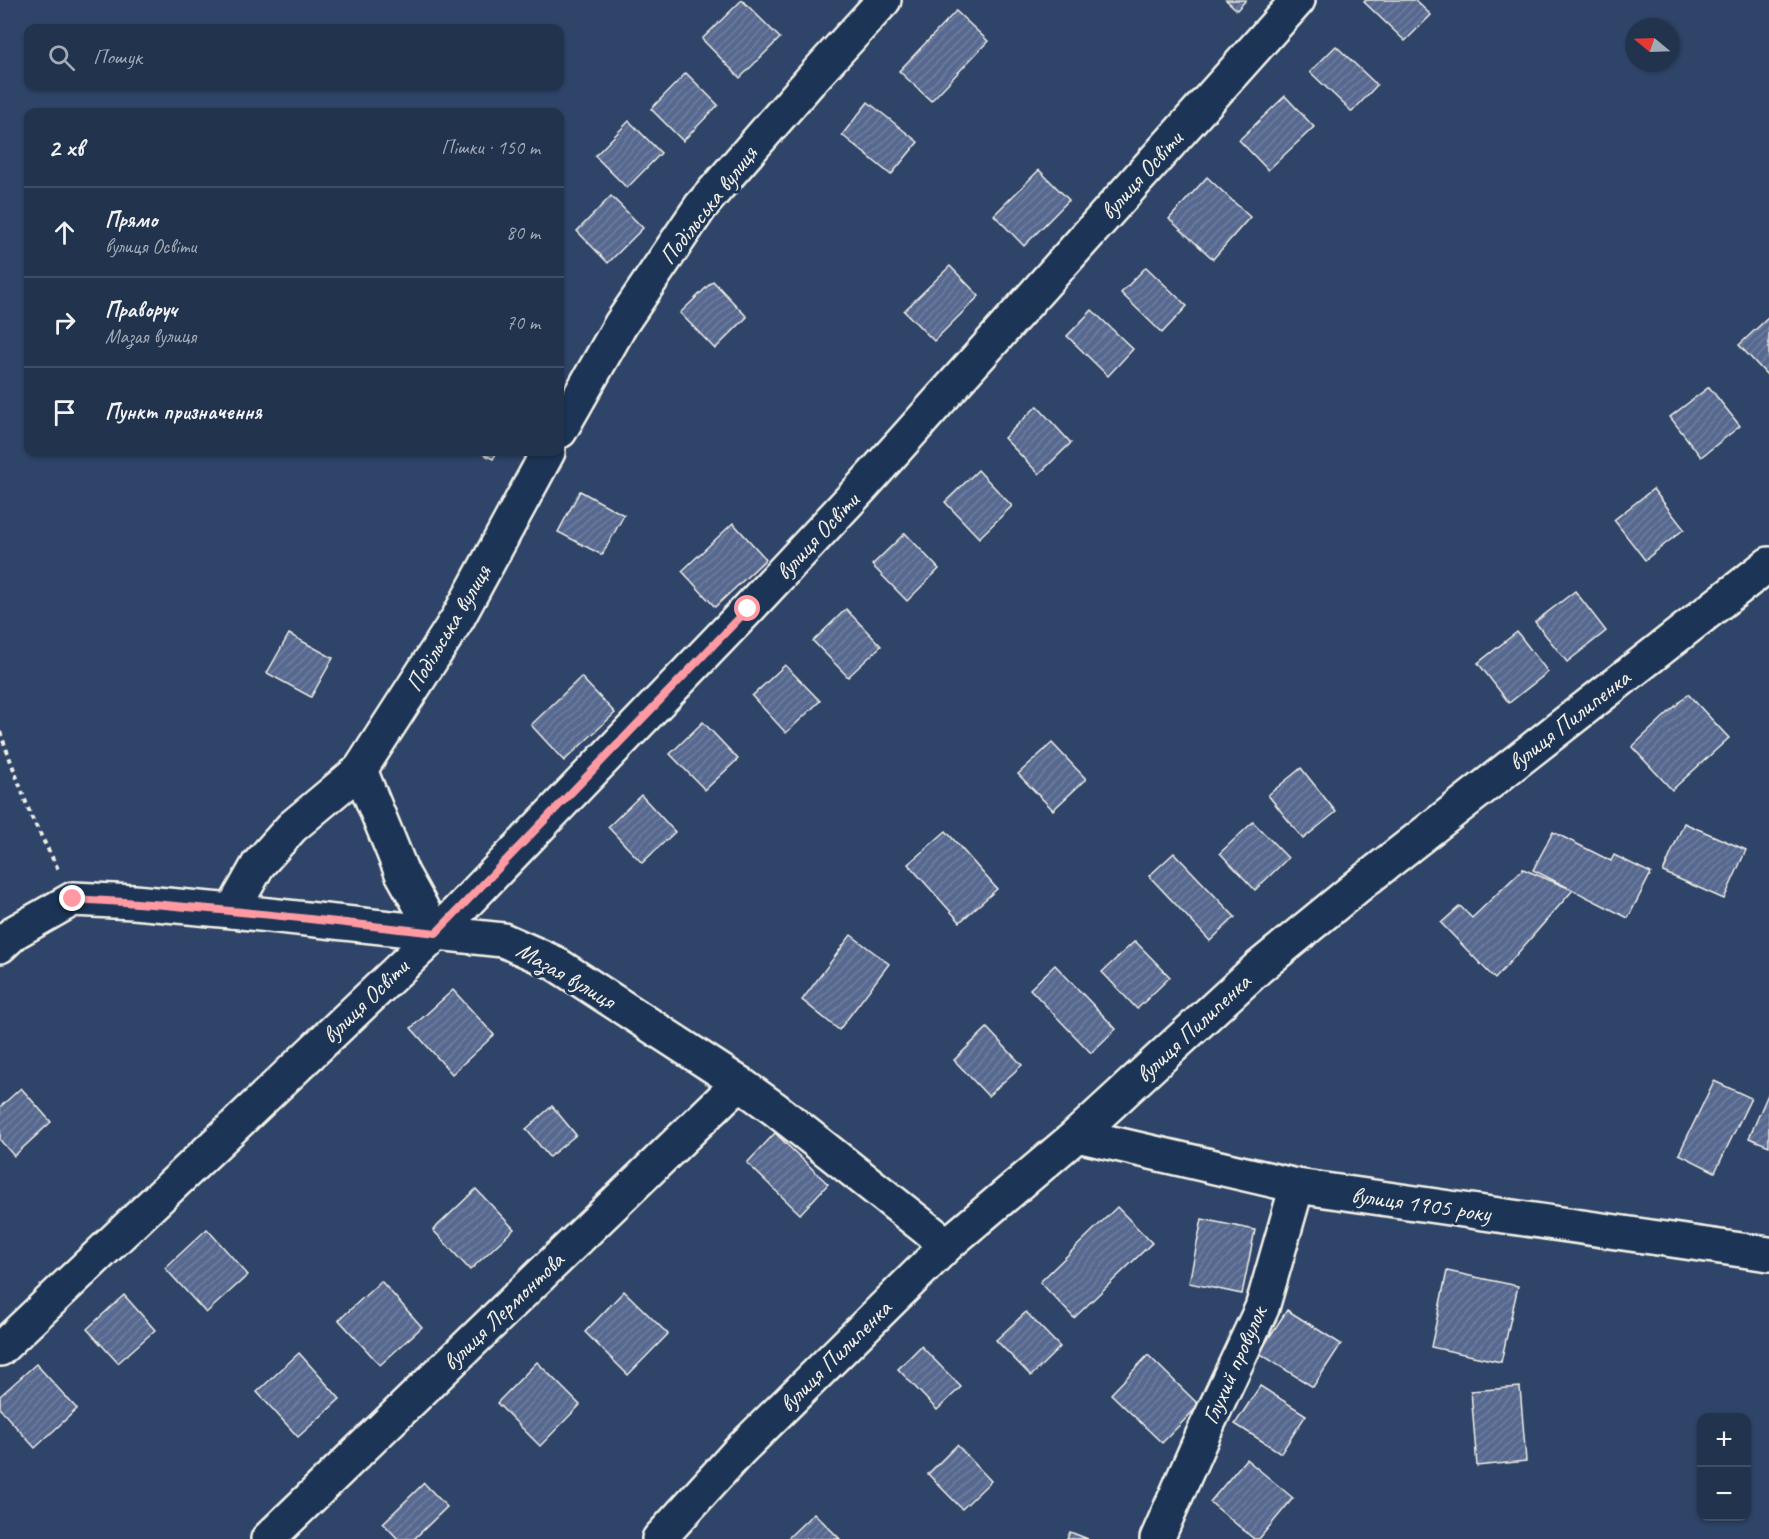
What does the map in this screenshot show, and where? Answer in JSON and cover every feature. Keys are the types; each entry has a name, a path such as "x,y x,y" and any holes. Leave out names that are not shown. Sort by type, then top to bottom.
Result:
{"street":[{"name":"Подільська вулиця","path":"564,424 621,324 701,206 884,0"},
{"name":"вулиця Освіти","path":"0,1349 436,933 740,618 863,486 1298,0"},
{"name":"Подільська вулиця","path":"232,911 258,865 292,827 360,770 458,618 546,456"},
{"name":"вулиця Пилипенка","path":"659,1539 740,1450 947,1245 1077,1135 1258,968 1364,881 1769,564"},
{"path":"360,770 402,873 436,933"},
{"path":"0,946 15,932 73,899"},
{"name":"Мазая вулиця","path":"73,899 232,911 503,940 553,962 739,1083 947,1245"},
{"name":"вулиця Лермонтова","path":"268,1539 739,1083"},
{"name":"вулиця 1905 року","path":"1077,1135 1297,1186 1769,1254"},
{"name":"Глухий провулок","path":"1157,1539 1262,1308 1297,1186"}],"path":[{"path":"0,732 32,816 73,899"}],"building":[{"path":"742,0 780,38 740,78 702,39"},
{"path":"1226,0 1246,0 1237,10"},
{"path":"1366,0 1415,0 1431,15 1405,41 1364,2"},
{"path":"956,11 988,41 931,101 899,71"},
{"path":"1336,46 1377,85 1352,112 1310,72"},
{"path":"686,73 718,105 683,141 651,109"},
{"path":"1285,96 1314,127 1268,170 1239,140"},
{"path":"868,102 918,142 891,175 842,135"},
{"path":"629,121 661,153 627,188 595,156"},
{"path":"1039,170 1069,200 1024,246 994,215"},
{"path":"1207,177 1250,217 1213,259 1169,219"},
{"path":"611,196 643,228 608,263 577,231"},
{"path":"950,266 979,296 934,341 904,311"},
{"path":"1146,267 1187,306 1162,333 1121,293"},
{"path":"713,281 747,317 715,349 680,313"},
{"path":"1092,310 1133,349 1108,376 1067,336"},
{"path":"1769,317 1769,377 1739,345"},
{"path":"1709,387 1740,426 1701,457 1670,417"},
{"path":"1037,406 1071,443 1039,474 1004,438"},
{"path":"978,470 1012,506 979,538 945,502"},
{"path":"1653,489 1684,529 1645,560 1614,520"},
{"path":"580,491 624,515 602,555 558,532"},
{"path":"733,523 766,559 715,607 682,571"},
{"path":"905,533 939,569 907,601 872,565"},
{"path":"1575,591 1606,631 1567,662 1535,622"},
{"path":"846,609 881,646 848,677 813,641"},
{"path":"1517,632 1548,672 1509,703 1478,663"},
{"path":"289,634 333,658 311,697 267,673"},
{"path":"785,665 820,701 786,733 752,696"},
{"path":"581,677 615,713 564,761 531,725"},
{"path":"1688,694 1729,738 1672,790 1632,747"},
{"path":"703,722 738,759 705,790 670,754"},
{"path":"1052,743 1086,779 1053,810 1018,774"},
{"path":"1301,768 1336,812 1303,839 1268,795"},
{"path":"641,795 675,832 642,863 608,827"},
{"path":"1253,822 1288,858 1255,890 1220,853"},
{"path":"1684,823 1746,850 1724,899 1663,872"},
{"path":"946,831 997,889 960,922 908,864"},
{"path":"1553,832 1611,861 1614,855 1651,873 1628,918 1533,870"},
{"path":"1174,853 1235,917 1210,941 1149,876"},
{"path":"1523,869 1573,890 1495,979 1441,923 1460,906 1472,918"},
{"path":"851,935 889,964 839,1030 802,1000"},
{"path":"1135,941 1170,977 1137,1009 1102,972"},
{"path":"1055,965 1116,1029 1091,1053 1030,989"},
{"path":"453,990 494,1035 452,1074 411,1028"},
{"path":"987,1028 1022,1065 988,1096 954,1060"},
{"path":"1714,1081 1751,1098 1715,1172 1679,1154"},
{"path":"21,1088 51,1122 14,1156 0,1140 0,1107"},
{"path":"1769,1092 1769,1146 1749,1138"},
{"path":"552,1106 576,1135 549,1157 526,1129"},
{"path":"775,1133 828,1184 800,1214 747,1163"},
{"path":"476,1189 514,1229 470,1270 433,1230"},
{"path":"1117,1207 1152,1243 1074,1318 1040,1282"},
{"path":"1202,1219 1255,1230 1242,1294 1189,1283"},
{"path":"207,1229 248,1275 206,1313 165,1268"},
{"path":"1447,1271 1518,1286 1501,1362 1431,1347"},
{"path":"381,1281 422,1327 380,1365 339,1320"},
{"path":"624,1291 668,1334 628,1375 585,1332"},
{"path":"124,1295 155,1330 118,1363 87,1329"},
{"path":"1287,1310 1341,1344 1313,1387 1259,1353"},
{"path":"1026,1312 1060,1347 1031,1376 996,1340"},
{"path":"921,1346 961,1387 937,1410 898,1369"},
{"path":"299,1353 340,1399 298,1437 257,1392"},
{"path":"1148,1355 1199,1405 1162,1443 1111,1394"},
{"path":"537,1362 580,1405 540,1446 497,1403"},
{"path":"36,1364 77,1409 35,1448 0,1409 0,1396"},
{"path":"1260,1386 1306,1415 1281,1453 1235,1424"},
{"path":"1520,1387 1526,1461 1477,1466 1471,1391"},
{"path":"957,1445 991,1481 962,1509 928,1474"},
{"path":"1246,1459 1293,1498 1259,1539 1254,1539 1210,1502"},
{"path":"424,1483 447,1507 414,1539 398,1539 383,1523"},
{"path":"814,1513 840,1539 787,1539"},
{"path":"1070,1532 1088,1539 1067,1539"}],"route":[{"path":"73,899 232,911 436,933 748,609"}]}
